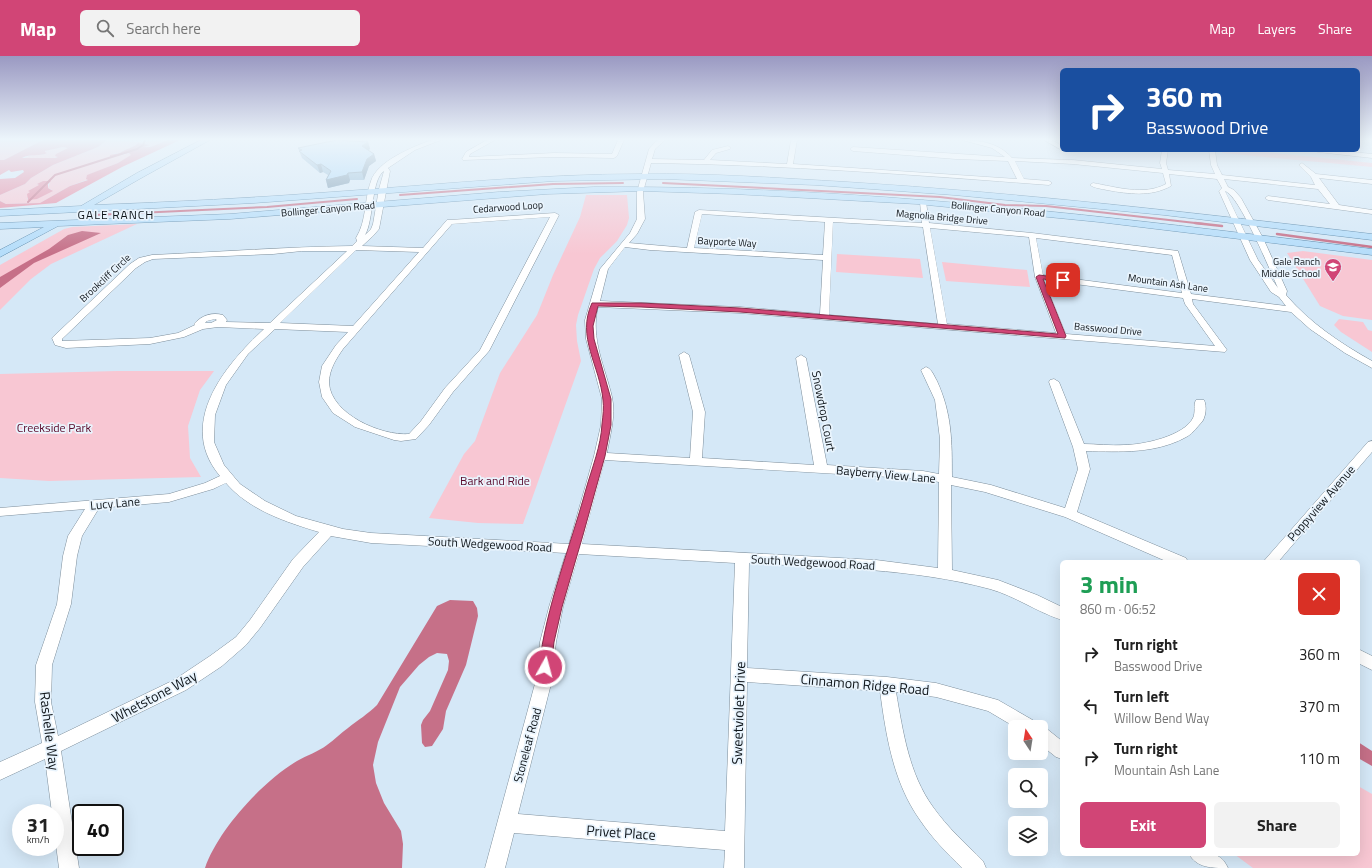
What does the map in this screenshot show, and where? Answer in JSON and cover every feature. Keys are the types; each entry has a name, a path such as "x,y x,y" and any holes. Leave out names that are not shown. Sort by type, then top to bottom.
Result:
{"main road":[{"path":"0,254 135,178"},
{"name":"Bollinger Canyon Road","path":"0,213 250,201 532,179 574,178"},
{"name":"Bollinger Canyon Road","path":"698,178 916,189 1093,205 1372,237"},
{"name":"Bollinger Canyon Road","path":"0,226 224,217 530,191 641,189 758,193 923,202 1046,213 1372,252"},
{"path":"0,243 79,199"}],"street":[{"name":"South Wedgewood Road","path":"358,245 366,228 375,178"},
{"name":"South Wedgewood Road","path":"384,178 375,229 273,325 230,369 220,384 212,402 207,422 210,450 220,469 232,484 256,503 307,525 328,531 371,538 876,565 945,574 993,584 1032,599 1060,613"},
{"name":"Stoneleaf Road","path":"495,868 544,680 548,642 556,607 574,549 600,456 607,425 607,399 591,339 590,326 604,269 612,256 634,234 641,219 639,198 644,178"},
{"path":"968,178 1049,183"},
{"path":"1019,178 1021,182"},
{"path":"1093,185 1114,189 1150,192 1162,190 1169,185 1167,178"},
{"path":"1221,178 1225,188 1238,198 1251,222 1283,291 1282,295"},
{"path":"1237,178 1320,187"},
{"path":"1315,178 1336,208"},
{"path":"1332,178 1372,182"},
{"path":"1225,188 1222,191 1254,260 1274,290 1282,295 1294,310 1313,327 1333,341 1372,364"},
{"path":"1268,198 1372,212"},
{"path":"923,202 943,326"},
{"name":"Magnolia Bridge Drive","path":"690,250 699,212 926,226 1032,236 1175,254 1187,297"},
{"name":"Cedarwood Loop","path":"555,215 484,350 449,390 425,423 412,437 394,437 359,425 337,411 328,397 324,382 327,366 339,347 355,329 450,222 555,215"},
{"path":"824,317 829,220"},
{"path":"1032,236 1039,277 1062,336"},
{"name":"Bayporte Way","path":"624,244 690,250 828,258"},
{"path":"358,245 425,250"},
{"name":"Brookcliff Circle","path":"273,325 258,326 220,322 222,318 218,316 207,318 200,322 202,326 181,335 150,341 66,345 58,343 56,338 133,266 142,260 163,256 273,252 358,245"},
{"name":"Mountain Ash Lane","path":"1039,277 1294,310"},
{"name":"Basswood Drive","path":"595,304 685,307 824,317 1222,350 1189,304 1187,297"},
{"path":"273,325 355,329"},
{"path":"684,355 699,412 696,461"},
{"name":"Snowdrop Court","path":"801,358 821,468"},
{"path":"926,370 940,400 946,439 945,574"},
{"path":"1054,382 1079,447 1084,469 1070,514"},
{"path":"1079,447 1125,449 1157,444 1185,433 1199,418 1200,402"},
{"name":"Poppyview Avenue","path":"1272,560 1372,445"},
{"name":"Bayberry View Lane","path":"600,456 922,475 986,488 1070,514 1176,560"},
{"name":"Lucy Lane","path":"0,512 94,506 169,498 202,489 227,478"},
{"name":"Rashelle Way","path":"69,868 52,747 43,702 44,665 64,604 70,556 75,536 94,506"},
{"name":"Whetstone Way","path":"0,771 180,685 216,661 241,641 255,624 298,563 328,531"},
{"name":"Sweetviolet Drive","path":"734,868 741,574 743,558"},
{"path":"1360,657 1372,663"},
{"name":"Cinnamon Ridge Road","path":"739,674 887,684 936,690 992,705 1018,720"},
{"path":"887,684 899,754 911,786 922,807 946,837 976,868"},
{"path":"1048,740 1060,749"},
{"name":"Privet Place","path":"507,823 734,841"},
{"path":"1202,856 1218,868"}],"green space":[{"path":"31,178 89,179 70,186 40,203 6,204 0,201 0,195 25,184","holes":["43,181 50,182 48,188 52,190 37,199 27,199 30,190 41,185 37,185"]},
{"name":"Bark and Ride","path":"586,195 627,195 629,218 627,225 617,241 600,258 594,269 578,315 576,325 577,341 581,361 523,524 478,523 429,518 464,454 475,441 500,373 537,315 553,275 580,217"},
{"path":"137,224 51,264 31,279 0,310 0,265 64,229 72,227"},
{"name":"Gale Ranch Middle School","path":"1303,251 1372,260 1372,320 1343,316 1320,306 1287,253"},
{"path":"837,254 920,259 923,278 836,272"},
{"path":"942,262 1027,270 1030,287 946,281"},
{"path":"1339,319 1363,322 1368,330 1372,331 1372,352 1341,332 1334,325"},
{"name":"Creekside Park","path":"117,371 214,371 200,390 188,426 190,458 201,477 49,481 0,478 0,374"},
{"path":"1360,787 1372,794 1372,868 1253,868 1237,856 1360,856"}],"shaded area":[{"path":"31,178 25,184 0,195 0,179"},
{"path":"102,178 56,203 0,208 0,201 6,204 40,203 70,186 88,180 86,179"},
{"path":"43,181 51,181 48,184 48,188 53,191 37,199 28,200 27,194 30,192 28,191"},
{"path":"82,231 101,233 34,263 0,288 0,277 49,249 68,235"},
{"path":"450,600 473,601 477,608 478,616 466,665 446,711 443,729 432,746 425,747 422,743 421,725 430,711 448,670 449,661 447,654 437,653 419,665 400,687 378,742 373,765 376,783 384,803 401,831 403,844 402,868 205,868 211,853 220,838 256,794 284,770 297,761 324,747 377,705 437,606"},
{"path":"1360,743 1372,751 1372,766 1360,759"}],"waterway":[{"path":"28,202 52,178"},
{"path":"400,195 553,184 623,183"},
{"path":"663,183 940,197 1005,205 1046,206 1204,224"},
{"path":"94,215 267,207 357,199"},
{"path":"1195,223 1204,224"},
{"path":"1204,224 1222,226"},
{"path":"1277,234 1372,247"}],"place":[{"name":"Gale Ranch Middle School","path":"1333,282"}],"district":[{"name":"GALE RANCH","path":"116,214"}],"route":[{"path":"545,667 548,642 556,607 578,535 607,425 607,399 591,339 590,320 595,304 740,310 1062,336 1039,277 1063,280"}]}
